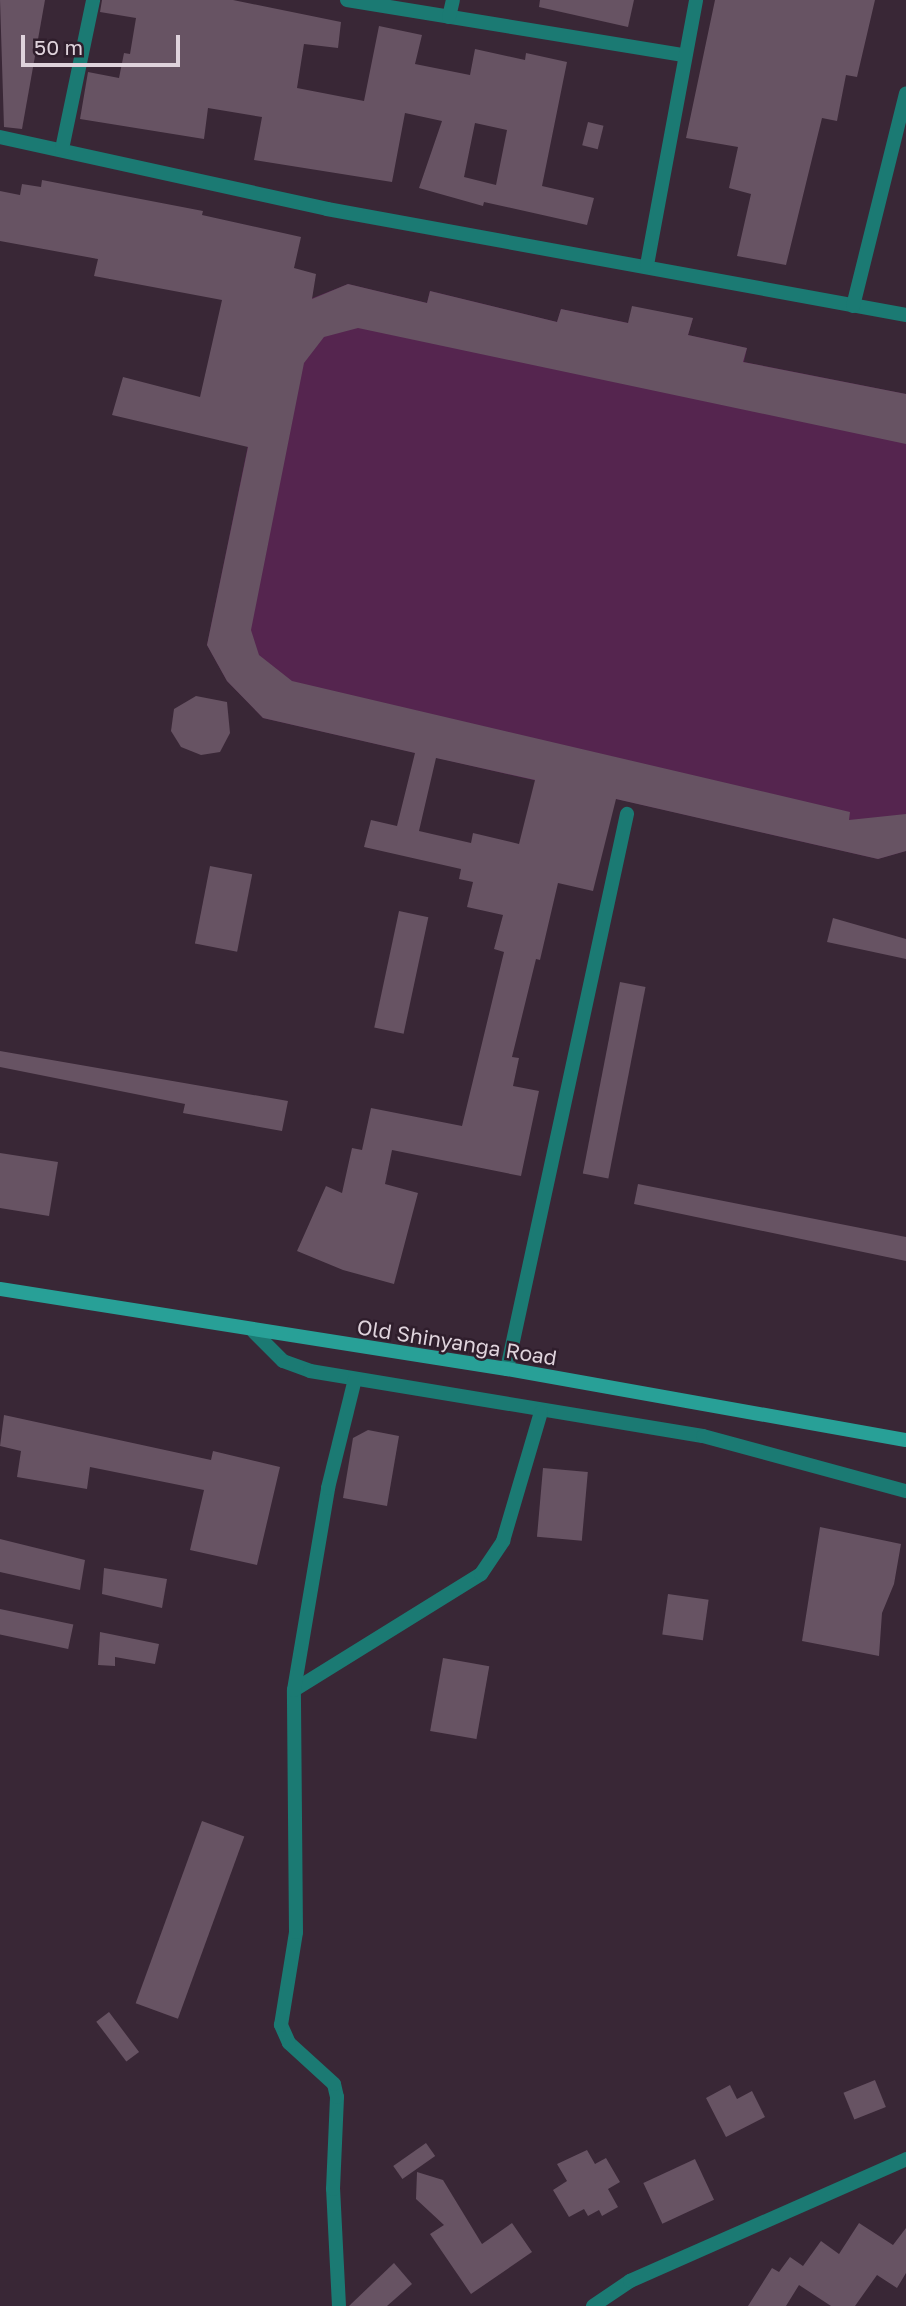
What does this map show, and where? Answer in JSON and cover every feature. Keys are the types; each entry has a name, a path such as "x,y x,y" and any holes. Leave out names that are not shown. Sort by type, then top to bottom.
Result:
{"main road":[{"name":"Old Shinyanga Road","path":"0,1289 254,1332 507,1369 906,1440"}],"street":[{"path":"62,149 93,0"},
{"path":"347,0 684,55"},
{"path":"449,17 453,0"},
{"path":"647,265 696,0"},
{"path":"853,306 906,93"},
{"path":"0,137 327,209 647,265 906,316"},
{"path":"507,1369 626,814"},
{"path":"254,1332 283,1361 355,1379 541,1412 703,1436 906,1491"},
{"path":"339,2306 332,2176 337,2097 334,2084 289,2043 281,2025 296,1931 294,1690 326,1501 355,1379"},
{"path":"294,1690 481,1574 503,1541 541,1412"},
{"path":"593,2306 630,2281 906,2160"}],"shaded area":[{"path":"348,284 427,303 430,291 557,322 561,309 628,323 693,318 688,335 747,348 744,362 906,394 906,851 878,859 263,718 227,681 207,645 271,333 305,301"}],"building":[{"path":"0,0 45,0 22,129 4,127"},
{"path":"102,0 233,0 341,22 338,48 304,44 297,88 364,101 379,26 422,35 415,64 470,75 475,49 525,60 526,53 567,62 542,186 594,198 587,225 484,202 483,206 419,188 442,121 405,113 392,182 254,160 262,117 208,108 204,139 80,119 88,72 119,78 124,53 130,54 136,18 100,12","holes":["475,123 507,130 496,185 464,177"]},
{"path":"540,0 634,0 628,27 539,7"},
{"path":"715,0 875,0 857,77 846,75 837,121 822,118 786,265 737,256 751,194 729,188 738,147 686,138"},
{"path":"588,122 604,126 598,149 582,145"},
{"path":"42,180 203,211 202,215 301,237 294,268 316,274 312,299 348,284 427,303 430,291 557,322 561,309 628,323 632,306 693,318 688,335 747,348 743,362 906,394 906,444 358,328 324,337 304,363 251,630 259,655 292,681 850,812 849,820 906,814 906,851 878,859 616,799 593,891 558,883 540,960 536,959 512,1057 519,1058 513,1086 539,1091 521,1176 392,1150 385,1184 418,1193 394,1284 343,1270 297,1251 326,1186 342,1193 352,1148 362,1150 371,1108 462,1126 504,952 494,949 503,915 467,907 473,882 459,879 461,869 364,847 371,820 397,826 415,753 263,718 227,681 207,645 248,447 112,415 123,377 200,397 222,300 94,276 98,259 0,241 0,191 20,195 22,184 41,187","holes":["436,758 535,780 519,844 473,833 471,843 419,831"]},
{"path":"196,696 227,702 230,733 220,752 201,755 181,747 171,731 174,709"},
{"path":"210,866 252,874 237,952 195,944"},
{"path":"399,911 428,917 404,1034 374,1027"},
{"path":"833,918 906,939 906,959 827,942"},
{"path":"620,982 646,987 608,1178 583,1173"},
{"path":"0,1051 288,1101 282,1131 183,1113 185,1104 0,1067"},
{"path":"0,1153 58,1162 49,1216 0,1208"},
{"path":"638,1184 906,1237 906,1261 634,1204"},
{"path":"4,1415 211,1460 213,1451 280,1467 257,1565 190,1550 204,1490 90,1467 87,1489 17,1477 21,1451 0,1446"},
{"path":"368,1430 399,1436 387,1506 343,1498 353,1438"},
{"path":"543,1468 588,1472 582,1541 537,1537"},
{"path":"820,1527 901,1544 894,1584 882,1613 879,1656 802,1641"},
{"path":"0,1539 85,1560 80,1590 0,1572"},
{"path":"104,1568 167,1579 162,1608 102,1594"},
{"path":"668,1594 709,1600 703,1640 662,1635"},
{"path":"0,1609 73,1625 68,1649 0,1635"},
{"path":"100,1632 159,1644 155,1664 115,1657 115,1666 98,1665"},
{"path":"443,1658 489,1666 476,1739 430,1731"},
{"path":"202,1821 244,1836 178,2019 136,2003"},
{"path":"109,2012 139,2052 126,2062 96,2022"},
{"path":"875,2080 886,2107 854,2120 843,2093"},
{"path":"730,2085 737,2099 752,2091 765,2117 726,2137 706,2098"},
{"path":"426,2143 435,2156 402,2179 393,2166"},
{"path":"587,2150 595,2164 606,2158 620,2182 608,2189 618,2207 602,2216 599,2210 588,2216 584,2209 569,2217 553,2190 567,2181 557,2164"},
{"path":"695,2159 714,2200 662,2224 643,2183"},
{"path":"417,2172 443,2180 482,2244 512,2223 532,2252 471,2294 430,2234 444,2225 416,2199"},
{"path":"859,2223 893,2245 906,2228 906,2273 897,2288 877,2275 855,2306 831,2306 799,2285 786,2306 748,2306 772,2268 779,2272 790,2257 803,2266 821,2241 839,2254"},
{"path":"394,2263 412,2284 387,2306 349,2306"}]}
